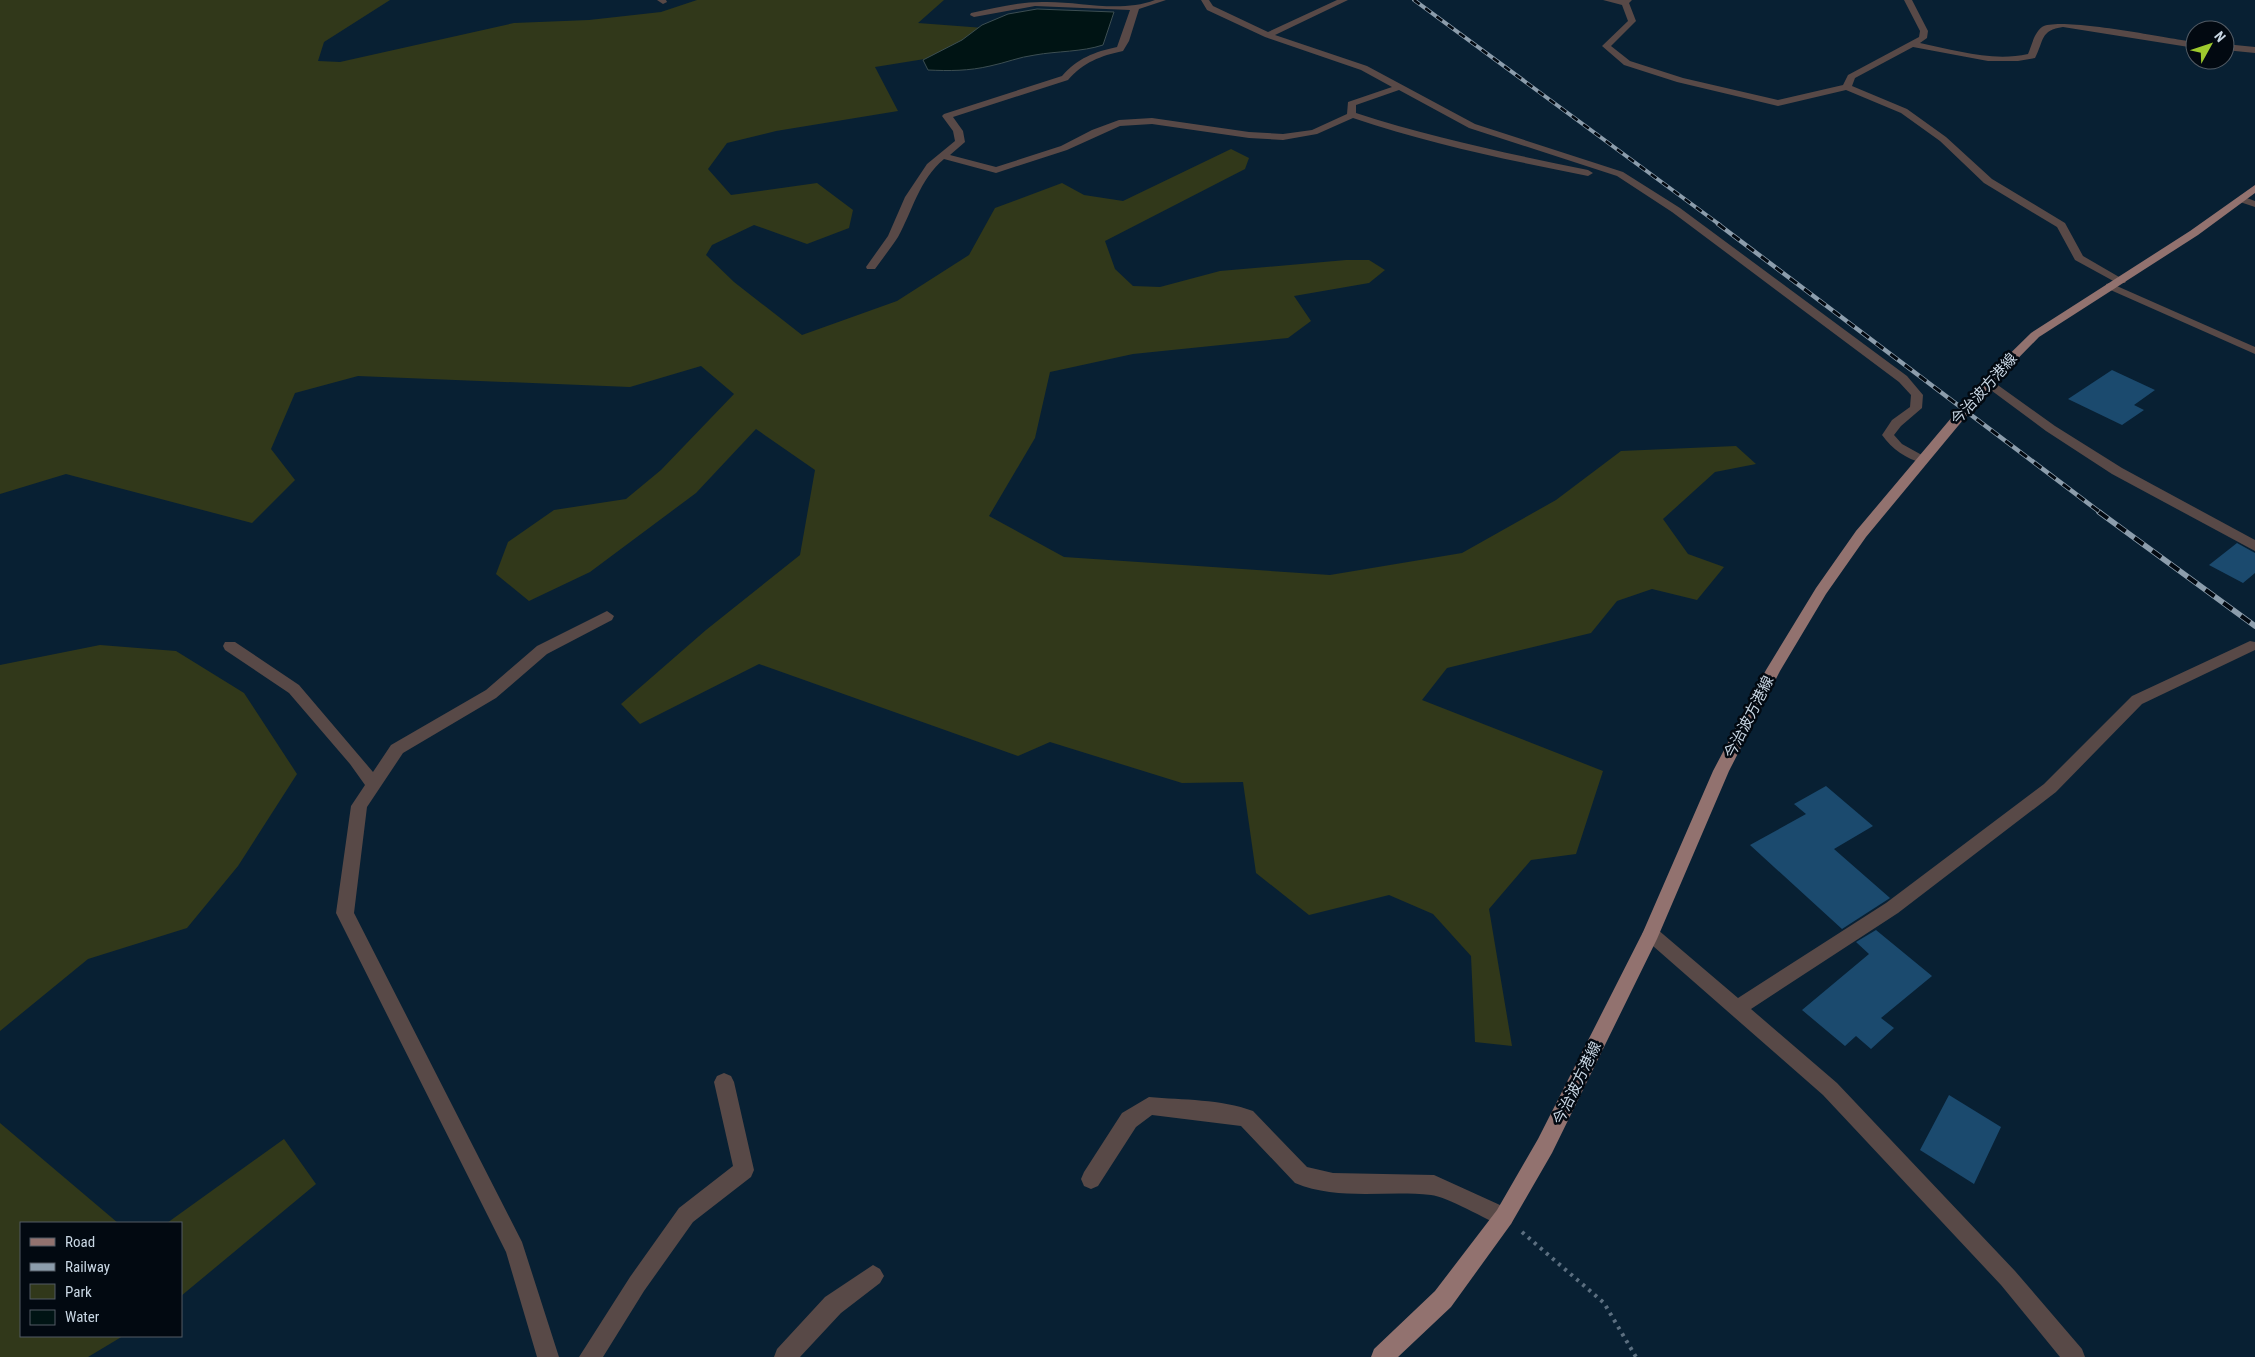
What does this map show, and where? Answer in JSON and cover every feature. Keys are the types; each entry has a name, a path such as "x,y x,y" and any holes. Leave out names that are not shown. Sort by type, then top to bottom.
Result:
{"main road":[{"name":"今治波方港線","path":"1382,1357 1443,1299 1504,1217 1545,1146 1651,934 1721,771 1773,670 1821,591 1861,534 1988,382 2035,335 2194,233 2248,201 2255,188"}],"street":[{"path":"974,15 1037,4 1135,8 1152,5 1162,0"},
{"path":"1204,0 1210,8 1268,35 1364,68 1472,126 1620,174 1676,210 1903,379 1916,395 1916,408 1896,423 1888,436 1898,446 1923,459"},
{"path":"1268,35 1344,0"},
{"path":"1607,0 1626,1 1632,20 1606,46 1627,63 1680,80 1778,103 1846,87 1904,111 1943,139 1988,181 2060,225 2079,258 2116,283 2255,351"},
{"path":"1846,87 1850,77 1923,38 1924,31 1908,0"},
{"path":"870,267 892,236 910,197 930,166 960,142 958,131 948,116 1065,78 1075,66 1089,56 1120,49 1125,41 1135,8"},
{"path":"1912,44 1992,58 2024,59 2032,56 2043,28 2049,25 2063,25 2185,43"},
{"path":"2235,48 2255,50"},
{"path":"1352,115 1351,104 1399,87"},
{"path":"942,156 996,170 1064,148 1118,123 1152,121 1249,135 1283,137 1314,132 1352,115 1404,132 1469,149 1574,170 1638,186"},
{"path":"1988,382 2026,414 2149,491 2255,546"},
{"path":"548,1357 516,1250 345,913 359,806 397,748 491,694 542,650 607,616"},
{"path":"230,646 294,689 356,760 373,784"},
{"path":"1738,1008 1892,908 2050,788 2137,700 2250,646"},
{"path":"1651,934 1830,1089 2008,1278 2074,1357"},
{"path":"590,1357 637,1284 686,1215 744,1170 724,1082"},
{"path":"1091,1179 1129,1120 1149,1106 1223,1113 1246,1118 1302,1176 1333,1183 1434,1186 1504,1217"},
{"path":"785,1357 833,1305 873,1276"}],"path":[{"path":"1504,1217 1604,1303 1636,1357"}],"green space":[{"path":"0,0 390,0 324,42 318,61 340,62 514,23 589,20 661,12 697,0 944,0 918,23 984,28 937,57 875,67 898,111 776,131 727,143 708,169 731,195 817,183 853,210 849,228 807,244 754,225 712,245 706,255 734,282 802,335 897,301 969,255 995,208 1062,183 1084,195 1123,201 1231,149 1249,158 1245,169 1105,241 1115,269 1133,286 1160,287 1220,271 1346,260 1369,260 1385,270 1369,283 1294,296 1311,321 1288,338 1133,354 1050,372 1035,438 989,516 1064,557 1330,575 1462,553 1556,500 1621,451 1736,446 1756,464 1715,472 1663,519 1688,554 1724,567 1697,600 1652,589 1617,601 1591,633 1447,668 1422,700 1603,771 1576,854 1531,860 1489,909 1512,1046 1475,1042 1471,956 1433,914 1389,895 1309,915 1256,873 1243,782 1182,783 1050,742 1018,756 759,664 640,724 621,704 706,630 800,555 815,470 756,429 696,493 590,572 529,601 496,574 508,542 554,510 626,499 661,470 734,394 701,366 630,387 358,376 295,393 271,449 295,480 252,523 66,474 0,494"},
{"path":"100,645 176,651 244,693 297,774 238,866 187,928 88,959 0,1031 0,665"},
{"path":"0,1123 117,1222 20,1222 20,1337 121,1337 88,1357 0,1357"},
{"path":"284,1139 316,1184 182,1295 182,1222 168,1222"}],"water":[{"path":"1037,9 1114,12 1103,45 1087,49 1029,56 974,69 928,70 923,60 962,40 982,25 1008,14"}],"building":[{"path":"2112,370 2155,390 2134,405 2144,410 2122,425 2068,399"},
{"path":"2237,543 2255,553 2255,573 2243,583 2209,565"},
{"path":"1826,786 1873,826 1834,849 1890,898 1842,929 1750,845 1806,814 1794,804"},
{"path":"1876,930 1932,976 1881,1018 1894,1028 1871,1049 1856,1036 1845,1046 1802,1010 1869,954 1856,942"},
{"path":"1949,1095 2001,1127 1974,1184 1920,1150"}],"railway":[{"path":"1414,0 1720,225"},
{"path":"1718,224 2101,513"},
{"path":"2099,512 2255,626"}]}
